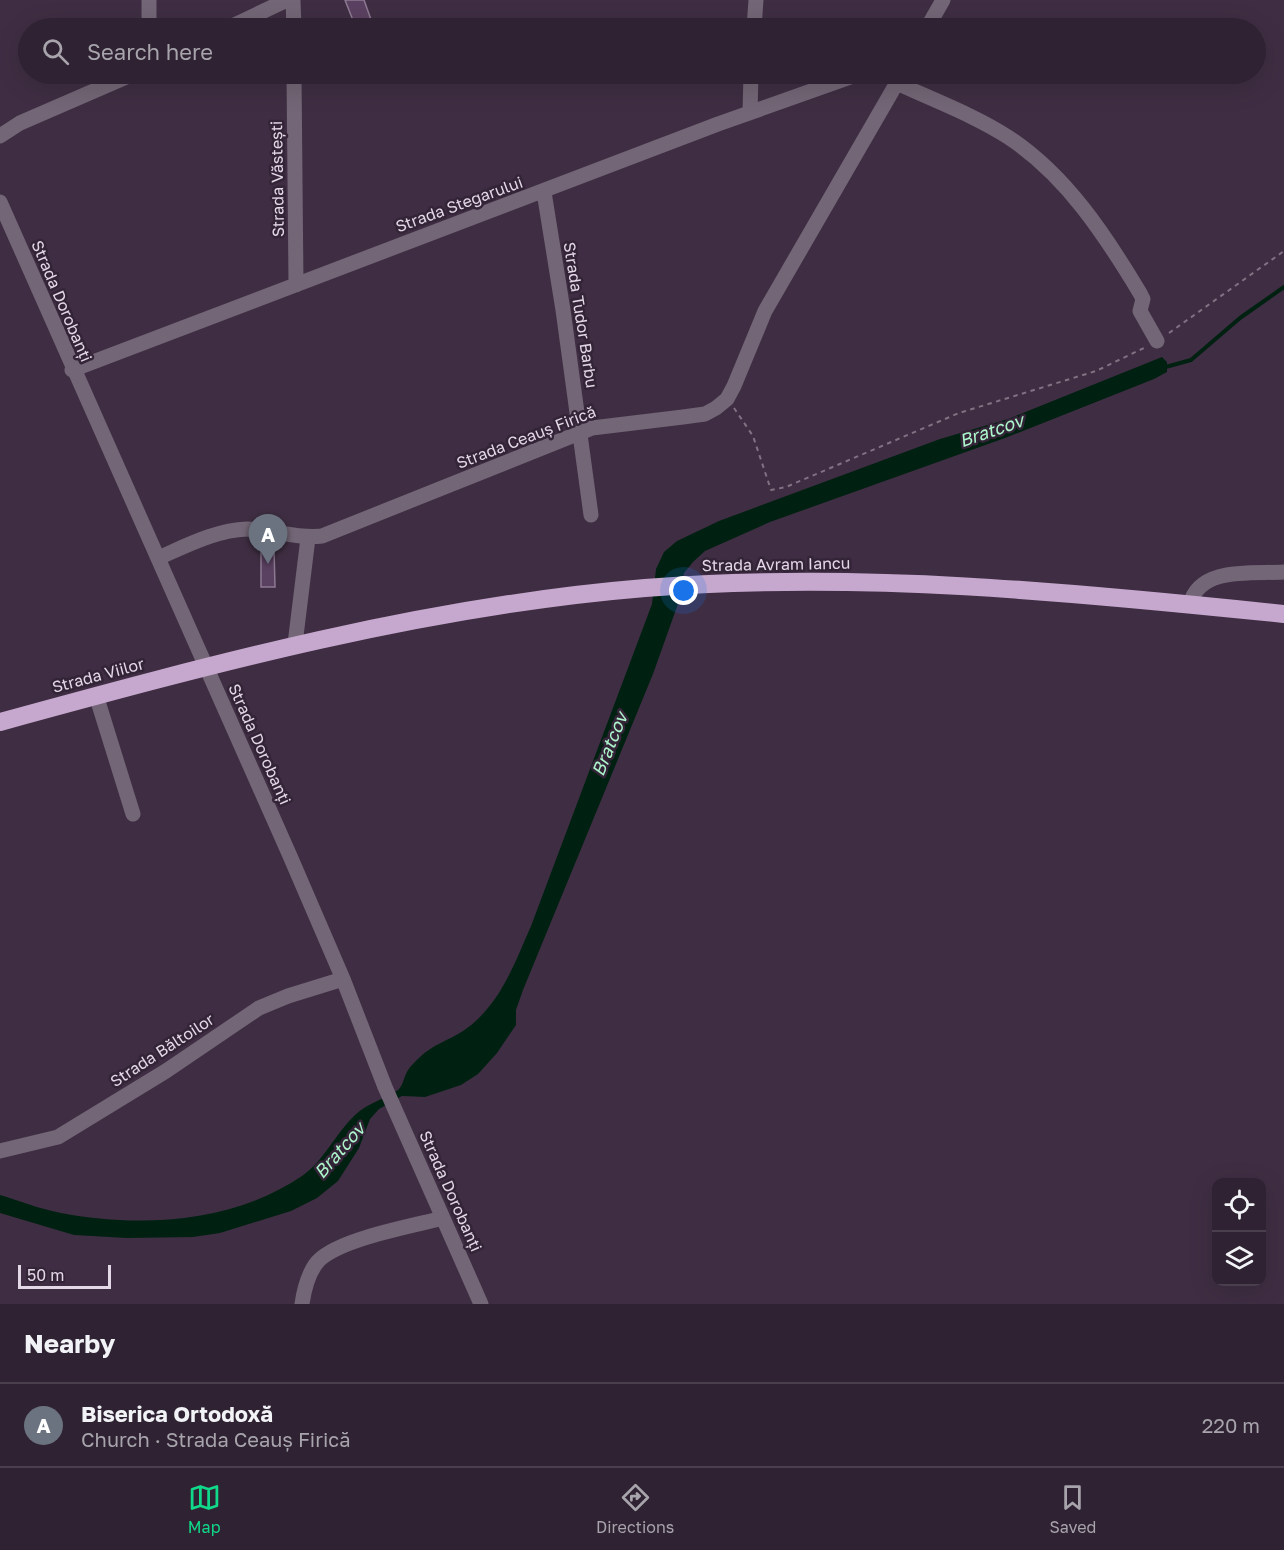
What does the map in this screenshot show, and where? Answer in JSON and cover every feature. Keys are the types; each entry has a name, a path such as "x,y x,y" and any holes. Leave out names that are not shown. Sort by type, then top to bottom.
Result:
{"highway":[{"name":"Strada Avram Iancu","path":"206,666 295,644 442,614 641,588 825,581 917,583 1190,604 1284,614"},
{"name":"Strada Viilor","path":"0,722 206,666"}],"street":[{"path":"149,0 149,18"},
{"path":"249,18 287,0"},
{"path":"293,0 294,18"},
{"path":"755,18 756,0"},
{"path":"933,18 943,0"},
{"path":"0,136 21,123 110,84"},
{"name":"Strada Văstești","path":"294,84 296,285"},
{"path":"750,112 751,84"},
{"name":"Strada Stegarului","path":"72,370 750,112 830,84"},
{"path":"727,399 765,311 896,84"},
{"path":"910,84 1008,137 1048,169 1082,206 1116,253 1143,299 1140,311 1157,341"},
{"name":"Strada Tudor Barbu","path":"544,192 591,515"},
{"name":"Strada Dorobanți","path":"0,202 72,370 158,558 343,979 385,1087 481,1304"},
{"name":"Strada Ceauș Firică","path":"158,558 214,535 234,530 248,529 308,538 322,536 580,432 616,423 705,414 727,399"},
{"path":"295,644 308,538"},
{"path":"1190,604 1197,587 1213,578 1284,572"},
{"path":"96,695 133,814"},
{"name":"Strada Băltoilor","path":"0,1151 58,1137 166,1071 259,1008 288,996 332,985 343,979"},
{"path":"302,1304 304,1287 316,1263 334,1249 443,1218"}],"path":[{"path":"727,399 753,436 771,490 797,482 959,413 1096,370 1157,341 1284,251"}],"water":[{"path":"1162,357 1167,362 1167,372 1154,379 1005,438 770,522 705,551 693,562 684,573 679,601 653,674 523,990 516,1010 516,1025 497,1053 478,1074 461,1085 425,1097 402,1096 379,1109 370,1119 359,1148 338,1181 317,1198 291,1211 220,1233 193,1237 127,1238 74,1235 0,1213 0,1195 53,1211 91,1218 154,1220 185,1218 246,1204 275,1192 302,1176 317,1163 355,1115 365,1107 398,1090 414,1063 430,1049 476,1021 496,998 531,926 652,604 656,569 664,552 677,541 719,521 940,439 1008,419"}],"building":[{"path":"345,0 364,0 370,18 352,18"},
{"path":"261,548 274,548 275,587 261,587"}],"waterway":[{"name":"Bratcov","path":"1162,368 1191,360 1240,318 1284,287"}],"place":[{"name":"Biserica Ortodoxă","path":"268,564"}]}
